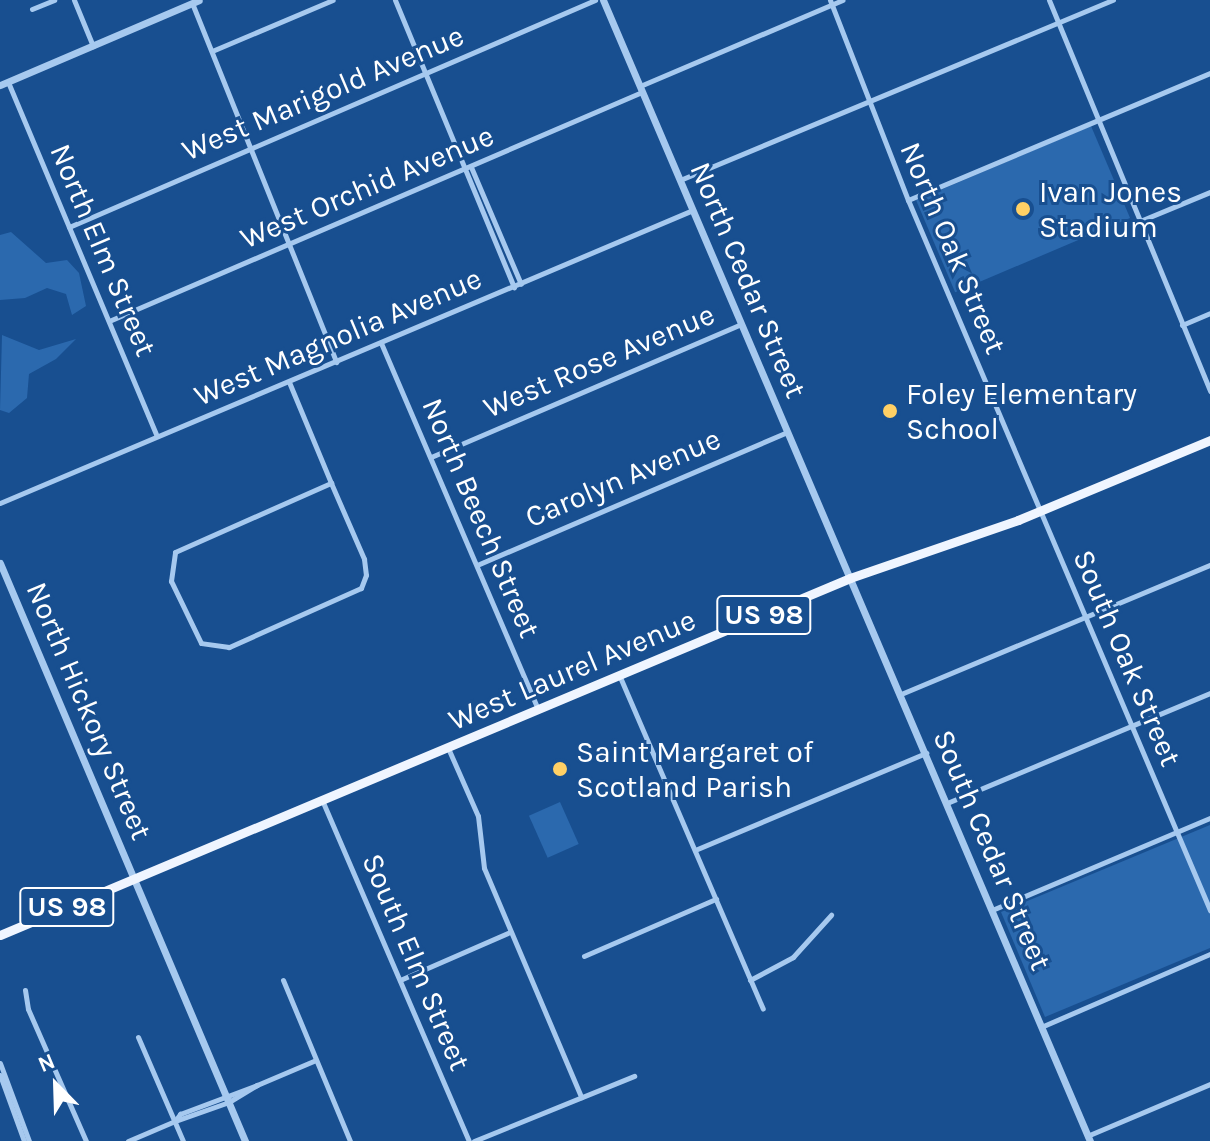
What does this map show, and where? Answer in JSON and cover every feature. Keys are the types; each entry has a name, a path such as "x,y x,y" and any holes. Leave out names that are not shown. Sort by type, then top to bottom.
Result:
{"main road":[{"name":"West Laurel Avenue","path":"0,935 850,578 1041,511 1210,440"}],"street":[{"path":"32,9 54,0"},
{"path":"74,0 93,46"},
{"path":"212,51 333,0"},
{"path":"395,0 521,284"},
{"name":"West Marigold Avenue","path":"69,227 595,0"},
{"name":"North Cedar Street","path":"603,0 850,578"},
{"name":"West Orchid Avenue","path":"109,321 469,168 831,2 843,0"},
{"path":"1049,0 1210,391"},
{"path":"680,180 1113,0"},
{"path":"4,84 195,2 212,51 292,243 336,362"},
{"name":"North Oak Street","path":"831,2 908,200 1041,511"},
{"path":"908,200 1210,73"},
{"name":"North Elm Street","path":"4,84 69,227 157,436"},
{"path":"469,168 514,287"},
{"path":"1140,221 1210,192"},
{"name":"West Magnolia Avenue","path":"0,503 693,210"},
{"path":"1182,325 1210,313"},
{"name":"West Rose Avenue","path":"431,457 741,324"},
{"name":"North Beech Street","path":"381,343 538,711"},
{"path":"289,382 364,559 366,575 361,588 229,647 201,643 171,581 175,552 331,483"},
{"name":"Carolyn Avenue","path":"477,565 787,432"},
{"name":"South Oak Street","path":"1041,511 1210,910"},
{"name":"North Hickory Street","path":"0,563 245,1141"},
{"path":"901,694 1210,565"},
{"name":"South Cedar Street","path":"850,578 1088,1138"},
{"path":"620,677 763,1009"},
{"path":"947,803 1210,693"},
{"path":"448,748 478,816 482,861 581,1097"},
{"path":"695,850 926,753"},
{"name":"South Elm Street","path":"322,800 471,1141"},
{"path":"992,910 1210,818"},
{"path":"584,956 716,899"},
{"path":"750,980 793,957 831,915"},
{"path":"400,980 510,932"},
{"path":"1041,1027 1210,954"},
{"path":"283,980 350,1141"},
{"path":"25,990 28,1009 86,1141"},
{"path":"138,1037 183,1141"},
{"path":"128,1141 316,1060"},
{"path":"0,1063 27,1141"},
{"path":"0,1075 27,1141"},
{"path":"471,1141 634,1076"},
{"path":"1088,1138 1210,1084"}],"shaded area":[{"name":"Ivan Jones Stadium","path":"1091,126 1130,218 955,292 916,200"},
{"path":"11,232 46,263 67,260 79,273 86,306 72,315 66,294 47,288 25,298 0,300 0,235"},
{"path":"2,335 39,350 76,339 56,359 29,374 27,398 9,413 0,410"},
{"path":"560,802 579,844 548,858 529,816"},
{"path":"1210,825 1210,948 1045,1017 1001,912"}],"place":[{"name":"Ivan Jones Stadium","path":"1023,209"},
{"name":"Foley Elementary School","path":"890,411"},
{"name":"Saint Margaret of Scotland Parish","path":"560,769"}]}
